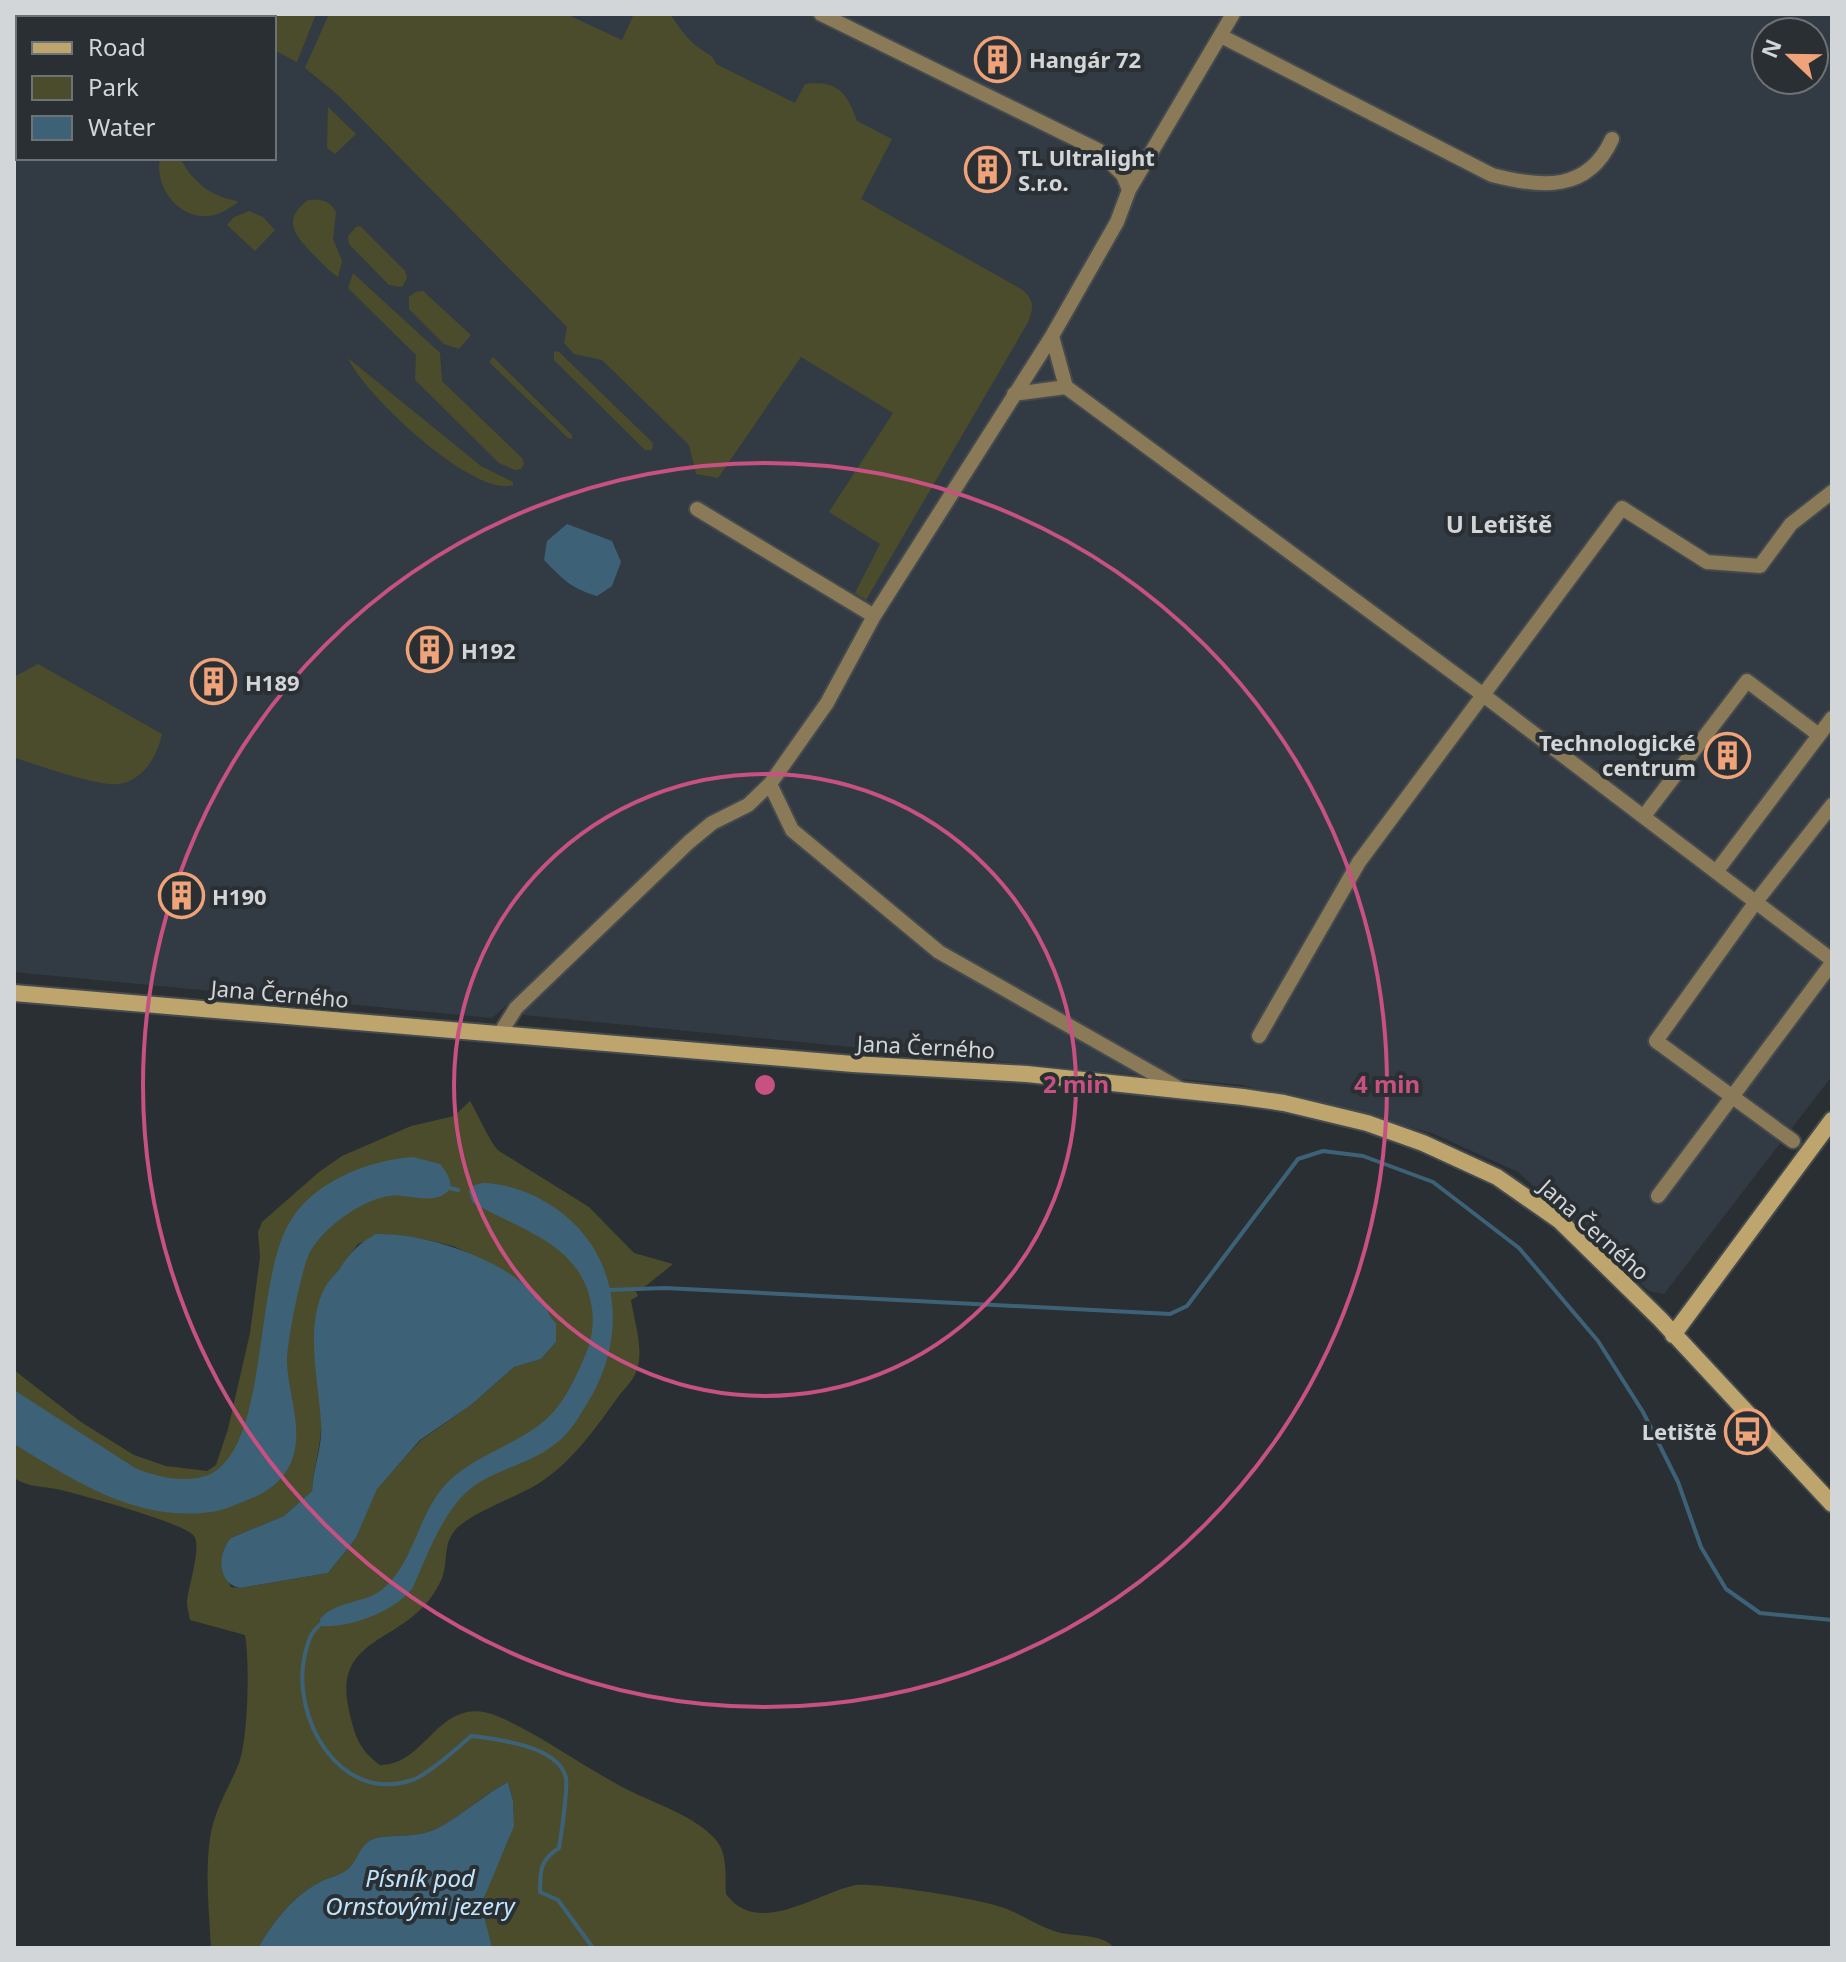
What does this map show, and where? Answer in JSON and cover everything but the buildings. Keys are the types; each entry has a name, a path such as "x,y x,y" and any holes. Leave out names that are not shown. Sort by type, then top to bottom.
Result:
{"street":[{"path":"821,14 1098,150 1118,169 1129,190"},
{"path":"499,1035 516,1008 689,842 712,823 748,805 770,784 827,703 874,616 1052,336 1117,222 1129,190 1233,14"},
{"path":"1221,36 1492,175 1526,184 1560,183 1583,175 1603,159 1612,139"},
{"path":"1052,336 1066,387 1482,694 1832,961 1658,1196"},
{"path":"1014,394 1066,387"},
{"path":"1259,1036 1359,862 1622,508 1707,562 1760,566 1791,524 1832,492"},
{"path":"697,509 874,616"},
{"path":"1644,816 1747,681 1819,735"},
{"path":"1716,872 1832,718"},
{"path":"770,784 792,830 939,952 1185,1091"},
{"path":"1793,1141 1656,1041 1755,903 1832,805"},
{"name":"Jana Černého","path":"14,993 853,1064 1027,1074 1284,1103 1367,1123 1423,1143 1497,1177 1560,1221 1673,1335 1832,1504"},
{"path":"1673,1335 1832,1120"}],"shaded area":[{"path":"47,14 1832,14 1832,1076 1664,1294 1649,1291 1518,1172 1432,1133 1242,1085 524,1015 509,1003 492,1018 14,972 14,76 16,72 16,160 276,160 276,16"}],"green space":[{"path":"316,14 297,62 276,51 276,16 173,16"},
{"path":"329,14 566,14 622,40 634,14 670,14 688,38 712,57 716,64 795,103 805,84 826,84 840,90 857,121 892,139 861,199 1021,289 1029,297 1032,309 1027,324 866,600 855,593 880,544 829,512 893,413 801,357 718,478 696,474 689,445 602,360 574,354 564,343 567,327 338,95 305,68"},
{"path":"328,107 356,134 335,154 327,148"},
{"path":"160,160 181,160 203,187 237,203 211,216 186,212 164,189"},
{"path":"308,200 325,201 336,212 333,239 342,261 338,277 296,234 295,214"},
{"path":"249,211 263,217 275,230 255,251 227,225 234,217"},
{"path":"357,226 405,271 407,278 402,287 389,285 349,244 348,236"},
{"path":"353,273 440,353 442,381 522,458 524,464 521,469 515,470 499,463 415,380 416,355 348,288"},
{"path":"423,291 471,335 459,349 444,344 409,309 409,297"},
{"path":"554,351 559,352 653,443 652,450 645,450 554,360"},
{"path":"493,357 572,435 572,439 489,362"},
{"path":"348,358 481,466 513,482 513,485 495,485 472,476 421,440 374,394"},
{"path":"38,664 162,734 153,758 136,778 119,784 98,782 14,757 14,677"},
{"path":"470,1101 499,1151 589,1207 634,1253 673,1264 642,1289 635,1290 638,1296 631,1300 639,1346 636,1372 591,1433 549,1477 456,1529 447,1546 442,1578 432,1596 418,1612 358,1656 350,1670 346,1690 352,1723 363,1749 380,1765 393,1763 405,1758 455,1717 471,1711 490,1713 530,1732 626,1789 686,1817 707,1831 722,1852 726,1894 739,1907 771,1913 856,1885 884,1886 990,1904 1064,1934 1103,1940 1114,1948 492,1948 483,1906 511,1831 513,1801 508,1782 436,1829 421,1834 371,1840 348,1869 323,1880 292,1902 258,1948 211,1948 208,1893 210,1838 242,1752 247,1700 245,1635 190,1620 187,1602 196,1541 187,1530 132,1510 14,1478 14,1370 81,1422 134,1455 166,1466 207,1471 216,1465 228,1429 250,1333 260,1257 258,1232 262,1222 342,1156 411,1126 454,1116","holes":["385,1234 453,1246 524,1284 545,1304 546,1314 556,1323 556,1342 541,1359 514,1367 471,1405 421,1440 376,1489 356,1538 328,1573 231,1587 222,1562 231,1538 284,1516 312,1491 321,1429 319,1304 325,1288 358,1244"]}],"water":[{"path":"567,524 612,541 621,562 612,586 597,596 568,582 544,560 547,541"},
{"path":"413,1157 440,1164 450,1181 448,1191 436,1198 389,1196 367,1203 325,1232 307,1258 287,1354 296,1422 294,1453 286,1472 265,1492 214,1511 157,1511 107,1496 14,1444 14,1390 135,1468 177,1479 199,1478 217,1470 234,1450 245,1423 254,1389 271,1278 279,1246 291,1220 314,1194 344,1175 379,1163"},
{"path":"483,1183 514,1188 544,1201 570,1220 591,1244 602,1264 612,1306 612,1328 603,1370 580,1415 561,1439 542,1453 479,1482 460,1499 436,1536 412,1589 404,1597 370,1617 321,1626 320,1619 334,1608 377,1593 394,1577 429,1509 456,1474 532,1430 550,1416 568,1392 587,1350 592,1330 591,1303 574,1265 545,1240 472,1202 469,1191"},
{"path":"376,1234 414,1237 455,1248 511,1275 544,1303 556,1323 556,1342 541,1359 514,1367 471,1405 420,1440 377,1489 356,1538 328,1573 240,1588 232,1585 223,1574 222,1567 223,1552 231,1538 284,1516 312,1491 321,1432 314,1355 315,1319 327,1284 360,1244"},
{"name":"Písník pod Ornstovými jezery","path":"508,1782 514,1826 484,1898 483,1912 492,1948 258,1948 292,1902 323,1880 348,1869 371,1840 421,1834 436,1829"}],"waterway":[{"path":"608,1290 665,1288 1170,1314 1187,1306 1298,1159 1323,1151 1363,1156 1433,1182 1519,1248 1598,1341 1643,1412 1678,1482 1701,1547 1726,1589 1760,1613 1832,1620"},
{"path":"446,1187 458,1190"},
{"path":"322,1623 310,1637 305,1654 302,1678 305,1703 313,1728 326,1750 342,1767 362,1780 386,1784 412,1780 434,1767 471,1736 526,1746 552,1758 561,1767 566,1783 559,1848 542,1866 540,1892 558,1900 593,1948"}],"place":[{"name":"Hangár 72","path":"998,59"},
{"name":"TL Ultralight S.r.o.","path":"987,170"},
{"name":"H192","path":"430,650"},
{"name":"H189","path":"214,682"},
{"name":"Technologické centrum","path":"1727,755"},
{"name":"H190","path":"181,896"},
{"name":"Letiště","path":"1748,1431"}],"district":[{"name":"U Letiště","path":"1499,523"}]}
